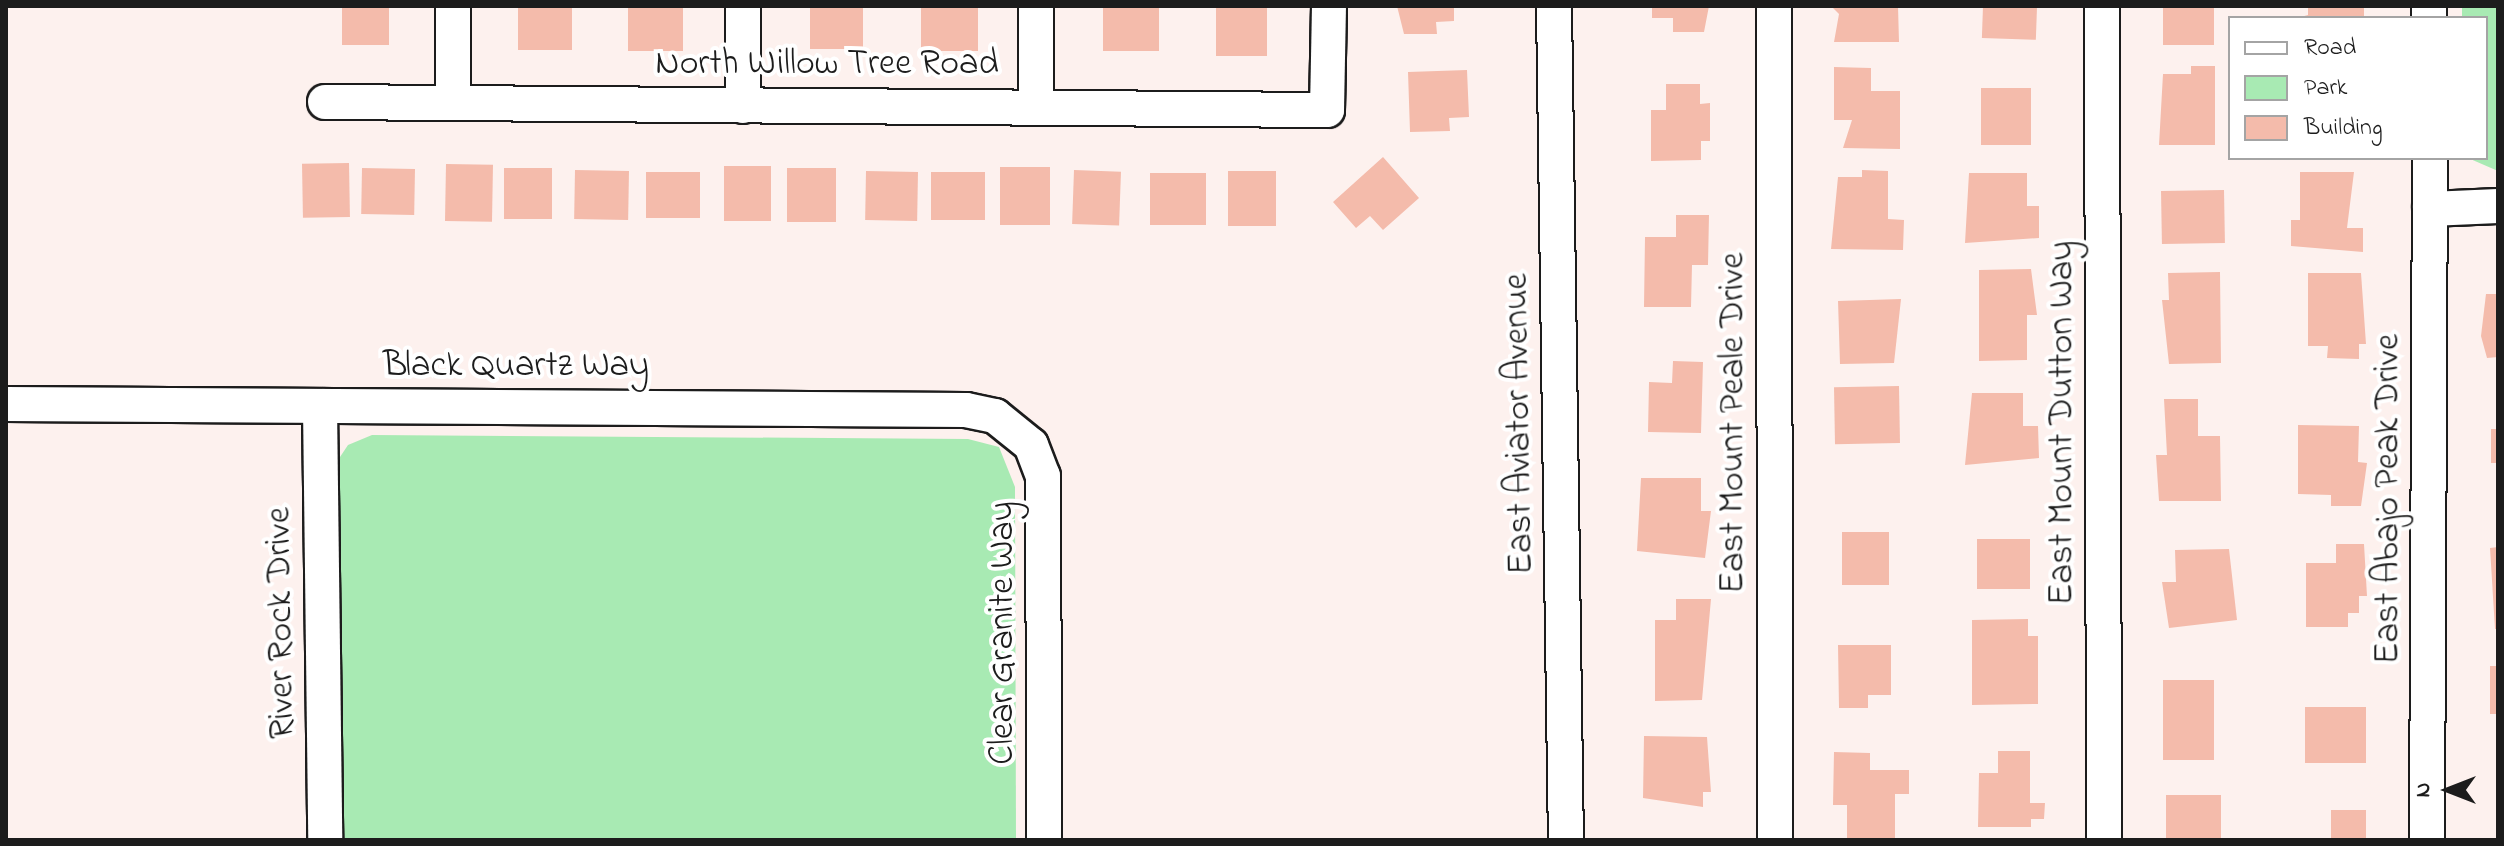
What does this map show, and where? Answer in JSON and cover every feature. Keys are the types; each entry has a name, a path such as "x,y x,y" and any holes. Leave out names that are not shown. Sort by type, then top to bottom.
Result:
{"street":[{"path":"453,6 453,103"},
{"path":"743,6 743,106"},
{"path":"1036,6 1036,106"},
{"name":"North Willow Tree Road","path":"325,102 1327,110 1329,6"},
{"name":"East Aviator Avenue","path":"1554,6 1566,840"},
{"name":"East Mount Peale Drive","path":"1774,6 1775,840"},
{"name":"East Mount Dutton Way","path":"2102,6 2104,840"},
{"name":"East Abajo Peak Drive","path":"2427,840 2430,160"},
{"path":"2430,209 2498,206"},
{"name":"Black Quartz Way","path":"6,404 966,410 1020,432"},
{"name":"River Rock Drive","path":"320,406 325,840"},
{"name":"Clear Granite Way","path":"1020,432 1043,476 1044,840"}],"green space":[{"path":"2462,6 2498,6 2498,171 2473,160 2488,160 2488,16 2462,16"},
{"path":"372,435 968,439 999,447 1015,487 1016,840 339,840 336,463 348,445"}],"building":[{"path":"342,6 389,6 389,45 342,45"},
{"path":"518,6 572,6 572,50 518,50"},
{"path":"628,6 683,6 683,51 628,51"},
{"path":"810,6 863,6 863,49 810,49"},
{"path":"921,6 978,6 978,51 921,51"},
{"path":"1103,6 1159,6 1159,51 1103,51"},
{"path":"1216,6 1267,6 1267,56 1216,56"},
{"path":"1397,6 1454,6 1454,21 1436,22 1437,34 1404,34"},
{"path":"1652,6 1709,6 1704,32 1673,32 1673,18 1652,18"},
{"path":"1831,6 1898,6 1899,42 1834,42 1839,14"},
{"path":"1983,6 2037,8 2036,40 1982,38"},
{"path":"2163,6 2214,6 2214,45 2163,45"},
{"path":"2308,6 2364,6 2364,16 2304,16 2308,15"},
{"path":"2191,66 2215,66 2215,145 2159,145 2163,74 2191,74"},
{"path":"1834,67 1871,68 1871,91 1900,91 1900,149 1843,148 1852,120 1834,120"},
{"path":"1467,70 1469,117 1449,118 1450,131 1410,132 1408,72"},
{"path":"1666,84 1700,84 1700,104 1710,103 1710,141 1701,141 1701,160 1651,161 1651,110 1666,110"},
{"path":"1981,88 2031,88 2031,145 1981,145"},
{"path":"1383,157 1419,198 1383,230 1370,216 1356,228 1333,202"},
{"path":"349,163 350,217 303,218 302,164"},
{"path":"446,164 493,165 492,222 445,221"},
{"path":"724,166 771,166 771,221 724,221"},
{"path":"1000,167 1050,167 1050,225 1000,225"},
{"path":"362,168 415,169 414,215 361,214"},
{"path":"504,168 552,168 552,219 504,219"},
{"path":"787,168 836,168 836,222 787,222"},
{"path":"575,170 629,171 628,220 574,219"},
{"path":"1074,170 1121,172 1119,226 1072,224"},
{"path":"1862,170 1888,171 1888,219 1904,220 1903,250 1831,249 1838,177 1862,177"},
{"path":"866,171 918,172 917,221 865,220"},
{"path":"1228,171 1276,171 1276,226 1228,226"},
{"path":"646,172 700,172 700,218 646,218"},
{"path":"931,172 985,172 985,220 931,220"},
{"path":"2300,172 2354,172 2347,228 2363,228 2363,252 2291,246 2291,220 2300,220"},
{"path":"1150,173 1206,173 1206,225 1150,225"},
{"path":"1969,173 2027,173 2027,206 2039,206 2039,238 1965,243"},
{"path":"2224,190 2225,243 2162,244 2161,191"},
{"path":"1676,215 1709,215 1708,265 1692,265 1691,307 1644,307 1645,237 1676,237"},
{"path":"2031,269 2037,315 2027,315 2027,360 1979,361 1979,270"},
{"path":"2220,272 2221,363 2169,364 2162,300 2169,300 2168,273"},
{"path":"2308,273 2361,273 2366,344 2359,344 2359,359 2327,358 2328,346 2308,346"},
{"path":"2486,294 2498,294 2498,357 2487,358 2481,336"},
{"path":"1901,299 1894,363 1840,364 1838,301"},
{"path":"1673,361 1703,362 1701,433 1648,432 1649,382 1672,383"},
{"path":"1899,386 1900,443 1835,444 1834,387"},
{"path":"1972,393 2023,393 2023,426 2038,426 2039,458 1965,465"},
{"path":"2164,399 2198,399 2198,436 2220,436 2221,501 2159,501 2156,455 2167,455"},
{"path":"2298,425 2359,426 2358,462 2367,463 2361,506 2331,506 2331,495 2298,494"},
{"path":"2491,429 2498,429 2498,463 2491,463"},
{"path":"1641,478 1701,478 1701,511 1711,511 1705,558 1637,551"},
{"path":"1842,532 1889,532 1889,585 1842,585"},
{"path":"1977,539 2030,539 2030,589 1977,589"},
{"path":"2336,544 2364,544 2367,596 2359,596 2359,613 2348,613 2348,627 2306,627 2306,563 2336,563"},
{"path":"2498,547 2498,629 2495,629 2490,548"},
{"path":"2229,549 2237,620 2169,628 2162,582 2176,582 2175,550"},
{"path":"1676,599 1711,599 1702,700 1655,701 1655,620 1676,620"},
{"path":"2028,619 2028,636 2038,636 2038,704 1972,705 1972,620"},
{"path":"1838,645 1891,645 1891,695 1868,695 1868,708 1839,708"},
{"path":"2490,666 2498,666 2498,714 2490,714"},
{"path":"2163,680 2214,680 2214,760 2163,760"},
{"path":"2305,707 2366,707 2366,763 2305,763"},
{"path":"1644,736 1707,737 1711,792 1703,792 1703,807 1643,798"},
{"path":"1998,751 2030,751 2030,803 2045,803 2044,819 2031,819 2031,827 1978,827 1979,773 1998,773"},
{"path":"1834,752 1870,753 1870,770 1909,770 1909,794 1895,794 1895,840 1847,840 1847,805 1833,805"},
{"path":"2166,795 2221,795 2221,840 2166,840"},
{"path":"2331,810 2366,810 2366,840 2331,840"}]}
